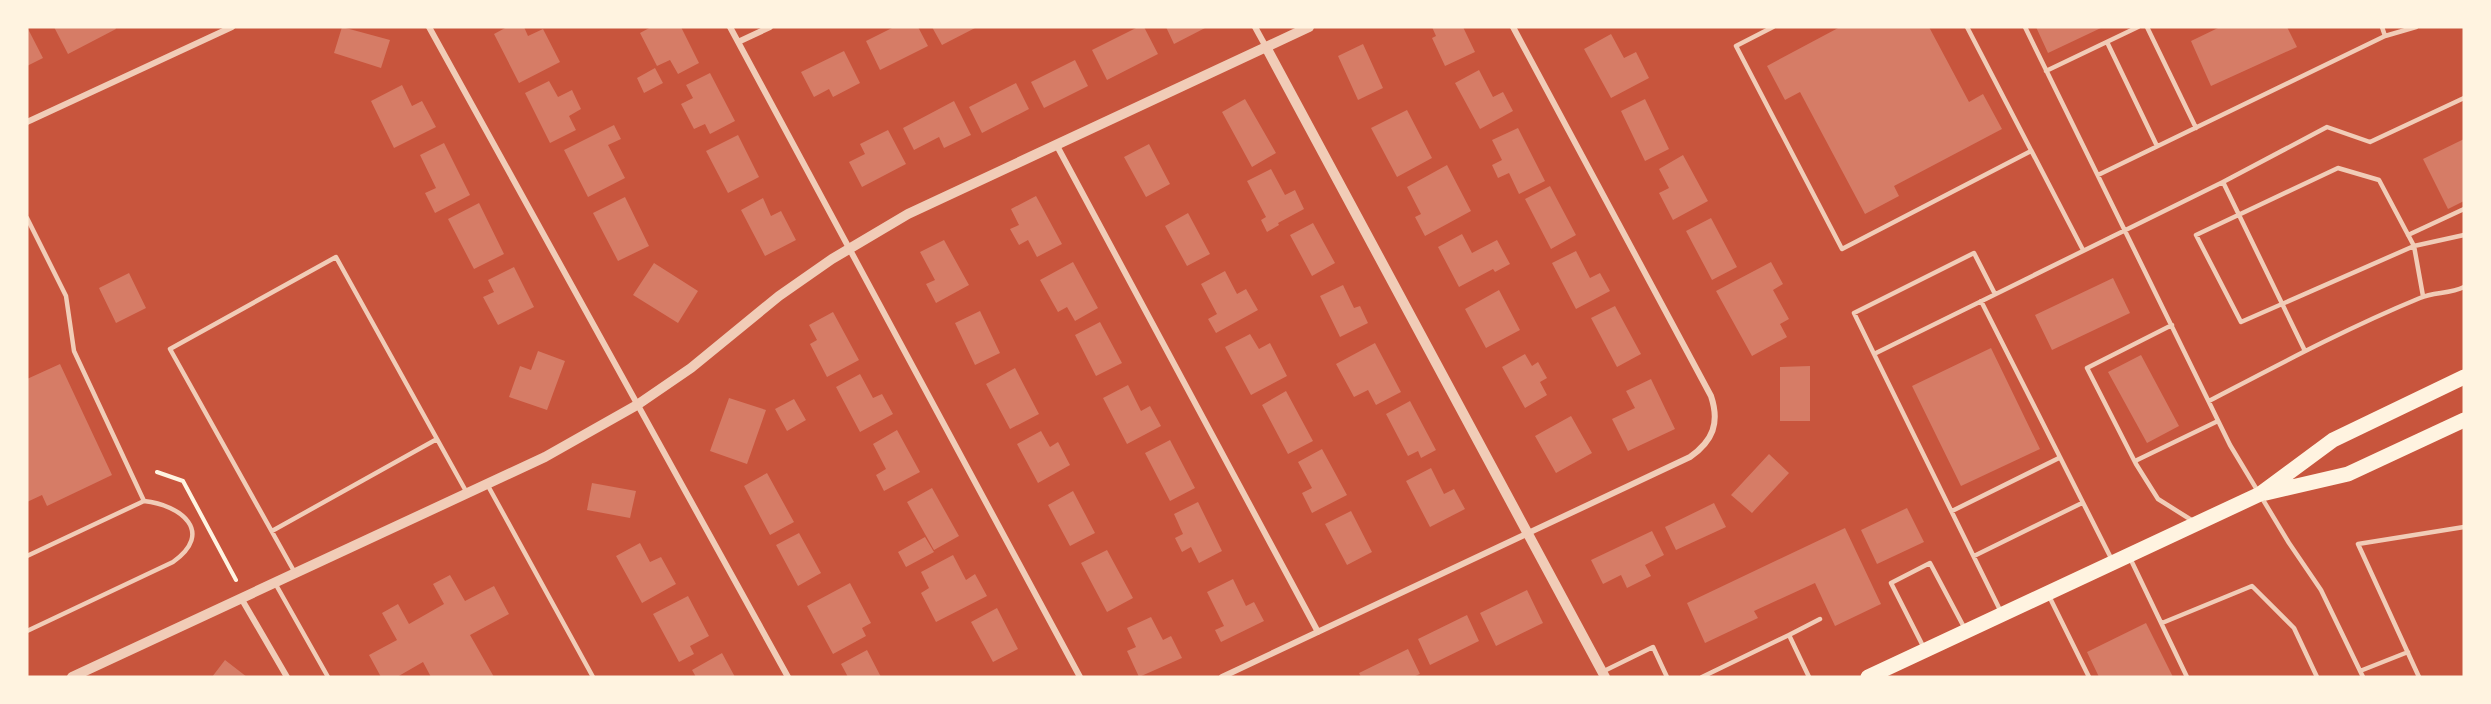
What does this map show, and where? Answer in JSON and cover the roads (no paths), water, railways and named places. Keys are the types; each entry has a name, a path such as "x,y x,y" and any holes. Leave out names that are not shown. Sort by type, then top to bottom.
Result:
{"main road":[{"path":"1868,677 2260,494 2333,440 2464,377"},
{"path":"2260,494 2348,474 2464,420"}],"street":[{"path":"27,122 232,27"},
{"path":"429,27 788,677"},
{"path":"730,27 1080,677"},
{"path":"738,42 770,27"},
{"path":"1255,27 1604,674"},
{"path":"72,677 544,457 638,405 691,368 779,296 849,248 908,214 1309,27"},
{"path":"1222,677 1690,457 1702,449 1711,438 1716,424 1716,410 1711,396 1513,27"},
{"path":"1056,144 1318,632"},
{"path":"241,598 287,677"}],"lane":[{"path":"1773,27 1736,46 1842,249 2031,151"},
{"path":"1967,27 2082,250"},
{"path":"2025,27 2230,446 2289,543 2322,590 2363,677"},
{"path":"2046,71 2138,27"},
{"path":"2147,27 2196,128"},
{"path":"2382,27 2385,36"},
{"path":"2098,175 2385,36 2416,27"},
{"path":"2107,42 2157,146"},
{"path":"1874,354 2223,182 2327,127 2370,142 2464,98"},
{"path":"2423,296 2414,246 2379,180 2338,168 2196,235 2241,322 2414,246 2464,234"},
{"path":"2223,182 2305,351"},
{"path":"2408,235 2464,209"},
{"path":"27,218 66,296 74,351 144,501"},
{"path":"1995,294 1974,253 1854,313 2003,614"},
{"path":"295,573 170,349 336,257 467,493"},
{"path":"2209,401 2305,351 2423,296 2455,292 2464,287"},
{"path":"1981,301 2114,562"},
{"path":"2172,326 2087,368 2135,461 2158,499 2197,523"},
{"path":"2135,461 2218,421"},
{"path":"272,531 437,439"},
{"path":"1952,511 2059,458"},
{"path":"487,484 593,677"},
{"path":"27,556 144,501 173,507 185,517 191,527 192,538 184,554 173,562 27,631"},
{"path":"1974,556 2082,503"},
{"path":"2419,677 2358,544 2464,527"},
{"path":"2129,555 2187,677"},
{"path":"1925,650 1891,583 1930,562 1966,631"},
{"path":"275,582 328,677"},
{"path":"2162,623 2252,586 2294,628 2317,677"},
{"path":"2048,593 2089,677"},
{"path":"1702,677 1820,619"},
{"path":"1789,635 1809,677"},
{"path":"1604,674 1653,647 1667,677"},
{"path":"2360,671 2408,652"}]}
